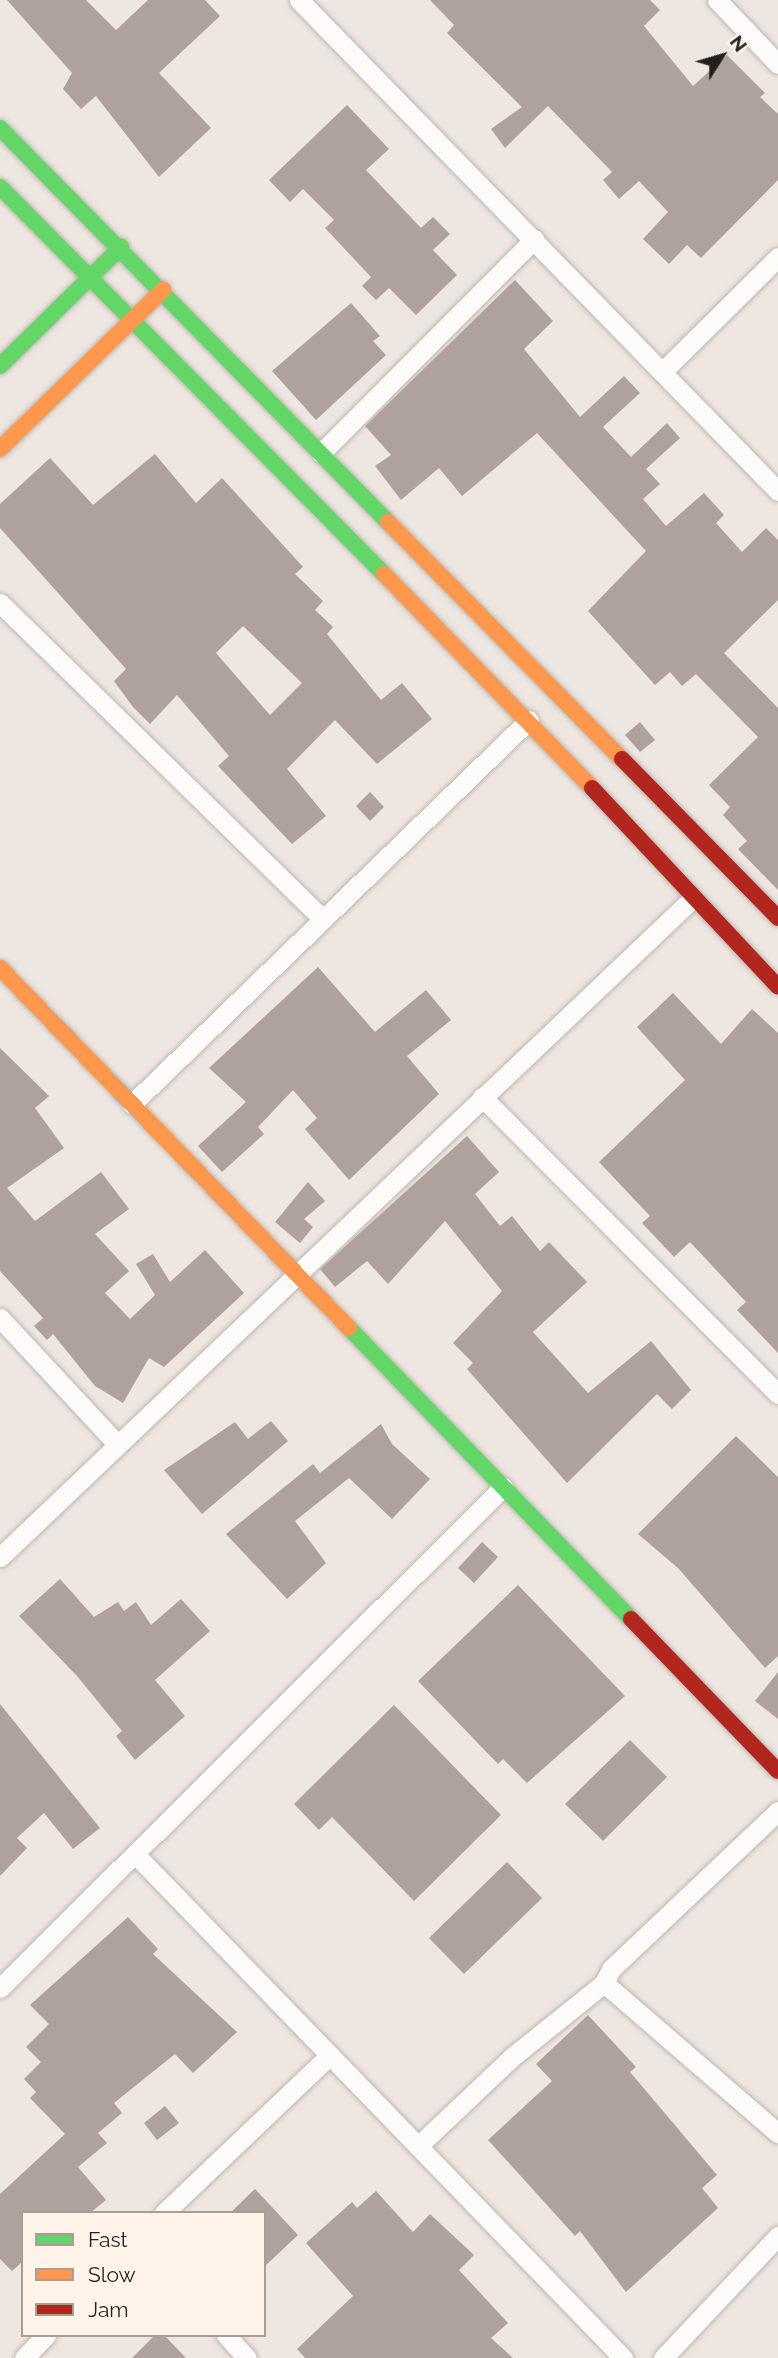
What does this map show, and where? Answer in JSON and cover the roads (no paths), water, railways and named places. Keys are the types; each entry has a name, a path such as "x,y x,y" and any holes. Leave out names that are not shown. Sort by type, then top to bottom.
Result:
{"street":[{"path":"299,0 778,491"},
{"path":"717,0 778,64"},
{"path":"0,128 121,247 778,918"},
{"path":"0,187 528,720 692,900 778,987"},
{"path":"321,453 534,239"},
{"path":"0,366 121,247"},
{"path":"663,371 778,257"},
{"path":"0,449 163,290"},
{"path":"0,603 321,917"},
{"path":"132,1104 321,917 528,720"},
{"path":"0,1557 295,1273 692,900"},
{"path":"0,968 778,1771"},
{"path":"482,1097 778,1394"},
{"path":"0,1318 117,1444"},
{"path":"0,1988 503,1487"},
{"path":"418,2146 512,2057 604,1983 611,1969 778,1811"},
{"path":"135,1854 622,2358"},
{"path":"604,1983 778,2133"},
{"path":"166,2211 330,2054"},
{"path":"663,2358 778,2236"},
{"path":"24,2358 44,2337"},
{"path":"228,2337 247,2358"}]}
